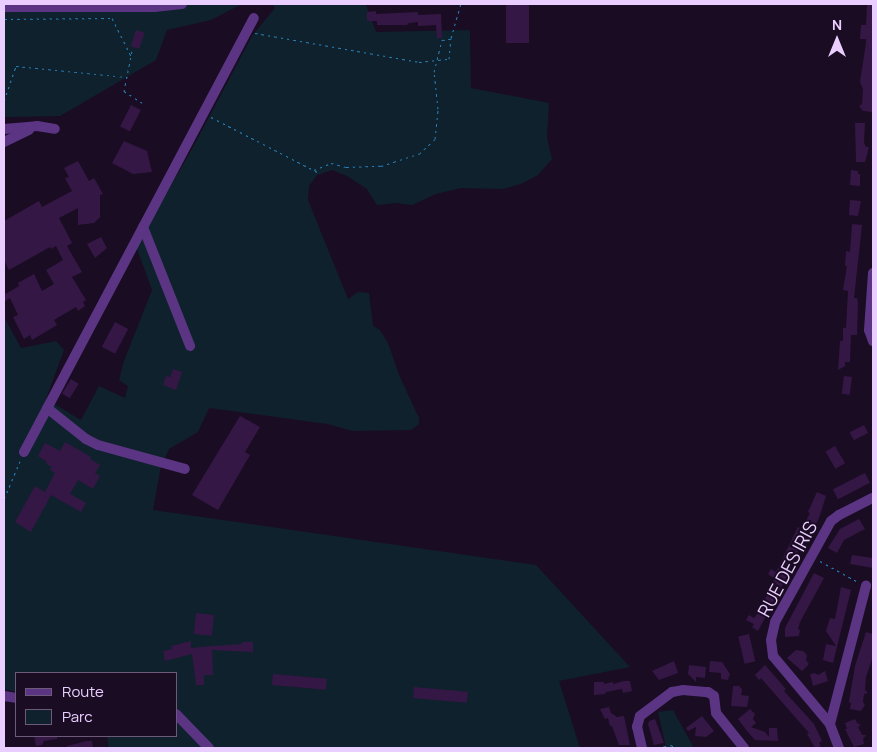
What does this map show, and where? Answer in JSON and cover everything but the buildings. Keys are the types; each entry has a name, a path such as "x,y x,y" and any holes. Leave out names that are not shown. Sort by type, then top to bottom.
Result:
{"street":[{"path":"4,7 154,7 182,4"},
{"path":"24,452 254,18"},
{"path":"4,130 37,126 55,129"},
{"path":"4,142 37,126"},
{"path":"143,227 190,346"},
{"path":"873,273 869,330 873,341"},
{"path":"48,408 92,442 185,469"},
{"name":"RUE DES IRIS","path":"839,748 830,724 773,656 771,640 775,622 831,521 873,498"},
{"path":"830,724 866,586"},
{"path":"642,748 637,727 640,716 672,692 682,690 708,692 714,696 716,713 744,748"},
{"path":"178,716 209,748"}],"path":[{"path":"247,32 418,62 438,60 450,58 451,38 461,4"},
{"path":"4,19 112,18 131,56"},
{"path":"314,170 331,163 346,167 382,166 419,154 435,139 438,109 434,72 442,40 451,38"},
{"path":"132,51 124,91 144,104"},
{"path":"4,102 16,66 127,77"},
{"path":"204,114 321,174"},
{"path":"4,500 24,452"},
{"path":"811,556 866,586"},
{"path":"657,748 671,745 676,748"}],"green space":[{"path":"4,4 242,4 211,20 167,30 156,60 60,116 4,117"},
{"path":"272,4 366,4 376,32 470,30 471,88 549,103 547,138 552,159 538,175 521,184 503,189 461,188 436,194 412,205 396,203 377,205 367,189 347,176 332,170 317,175 309,186 308,200 348,299 358,292 369,293 373,326 380,330 388,343 399,375 419,418 419,424 411,430 353,431 327,424 209,408 198,432 169,449 161,466 153,510 536,565 630,667 559,681 580,748 109,748 107,737 178,737 178,672 15,672 15,692 4,689 4,317 21,348 56,341 64,350 46,399 81,420 99,386 125,398 128,386 119,380 124,361 152,290 136,246 191,151 252,36 275,8"},
{"path":"673,710 694,748 663,748 666,747 658,712"}]}
